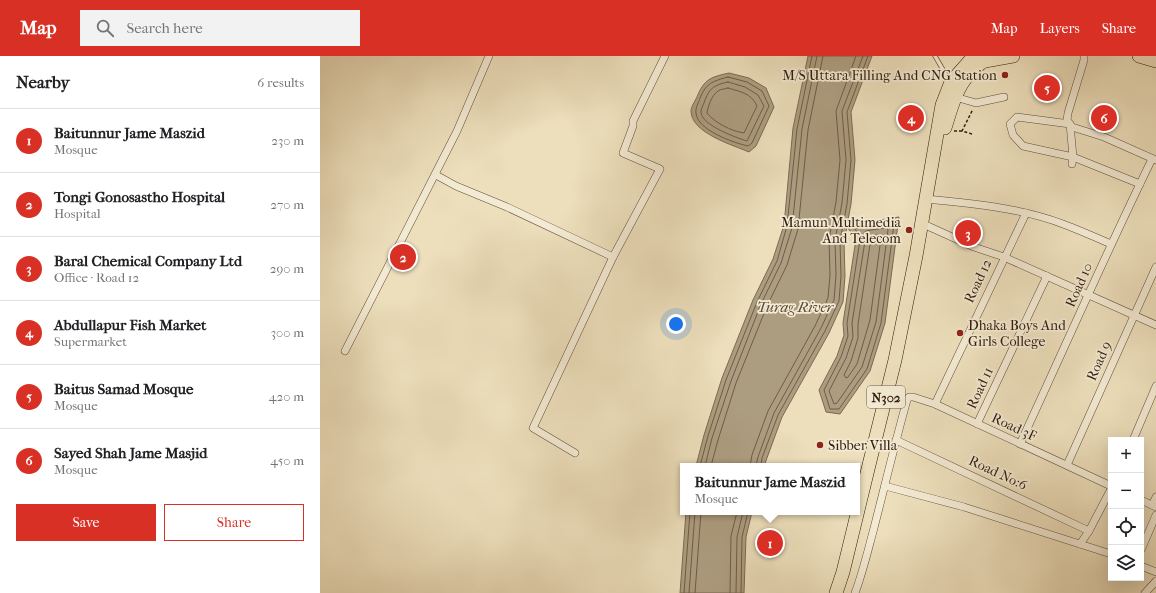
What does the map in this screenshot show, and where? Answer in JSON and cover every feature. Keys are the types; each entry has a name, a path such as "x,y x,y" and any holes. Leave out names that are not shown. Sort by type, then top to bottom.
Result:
{"highway":[{"path":"978,58 1012,56"},
{"path":"1139,56 1156,61"},
{"name":"N302","path":"860,499 895,360 942,105 951,82 978,58"},
{"name":"N302","path":"925,199 955,97 978,58"},
{"name":"N302","path":"836,593 843,572 856,515"}],"street":[{"path":"345,351 436,175 457,131 489,56"},
{"path":"575,454 533,428 613,257 660,169 623,152 633,126 633,121 665,56"},
{"path":"1073,161 1070,124 1067,120 1084,56"},
{"path":"955,97 976,103 1004,97"},
{"path":"1140,184 1073,161 1022,146 1013,136 1010,124 1017,117 1070,124 1076,128 1104,137 1154,160"},
{"name":"Road 10","path":"1020,444 1111,244 1140,184 1154,160"},
{"path":"436,175 456,186 613,257"},
{"path":"925,199 1026,213 1063,224 1111,244"},
{"name":"Road 12","path":"935,404 1026,213"},
{"path":"921,223 974,247 1004,257 1156,325"},
{"name":"Road 9","path":"1067,465 1156,267"},
{"name":"Road 11","path":"977,424 1047,276"},
{"path":"1134,437 1156,386"},
{"name":"Road 3F","path":"896,440 907,400 909,397 913,397 935,404 1108,485"},
{"path":"855,593 885,486 896,440"},
{"name":"Road No:6","path":"896,440 1089,531"},
{"path":"885,486 964,506 1108,553"},
{"path":"1080,544 1089,531 1108,495"},
{"path":"1144,501 1154,506 1156,497"},
{"path":"1143,545 1156,515"},
{"path":"1144,567 1156,572"},
{"path":"1145,593 1156,581"}],"lane":[{"path":"935,56 951,82"}],"path":[{"path":"972,134 962,131 976,103"}],"water":[{"name":"Turag River","path":"808,56 872,56 851,112 855,160 851,204 847,225 899,217 885,323 870,371 840,414 826,412 819,390 837,356 844,335 843,323 856,239 847,227 844,241 845,276 843,302 829,333 782,417 765,463 697,463 722,378 753,300 773,259 784,225 793,128"},
{"path":"729,73 749,78 766,88 774,107 756,146 749,152 724,142 705,132 693,119 691,111 702,86 717,76"},
{"path":"686,515 751,515 746,537 744,593 680,593"}],"place":[{"name":"M/S Uttara Filling And CNG Station","path":"1005,75"},
{"name":"Baitus Samad Mosque","path":"1047,88"},
{"name":"Abdullapur Fish Market","path":"911,118"},
{"name":"Sayed Shah Jame Masjid","path":"1104,118"},
{"name":"Mamun Multimedia And Telecom","path":"909,230"},
{"name":"Baral Chemical Company Ltd","path":"968,233"},
{"name":"Tongi Gonosastho Hospital","path":"403,257"},
{"name":"Dhaka Boys And Girls College","path":"960,333"},
{"name":"Sibber Villa","path":"820,445"},
{"name":"Baitunnur Jame Maszid","path":"770,543"}]}
